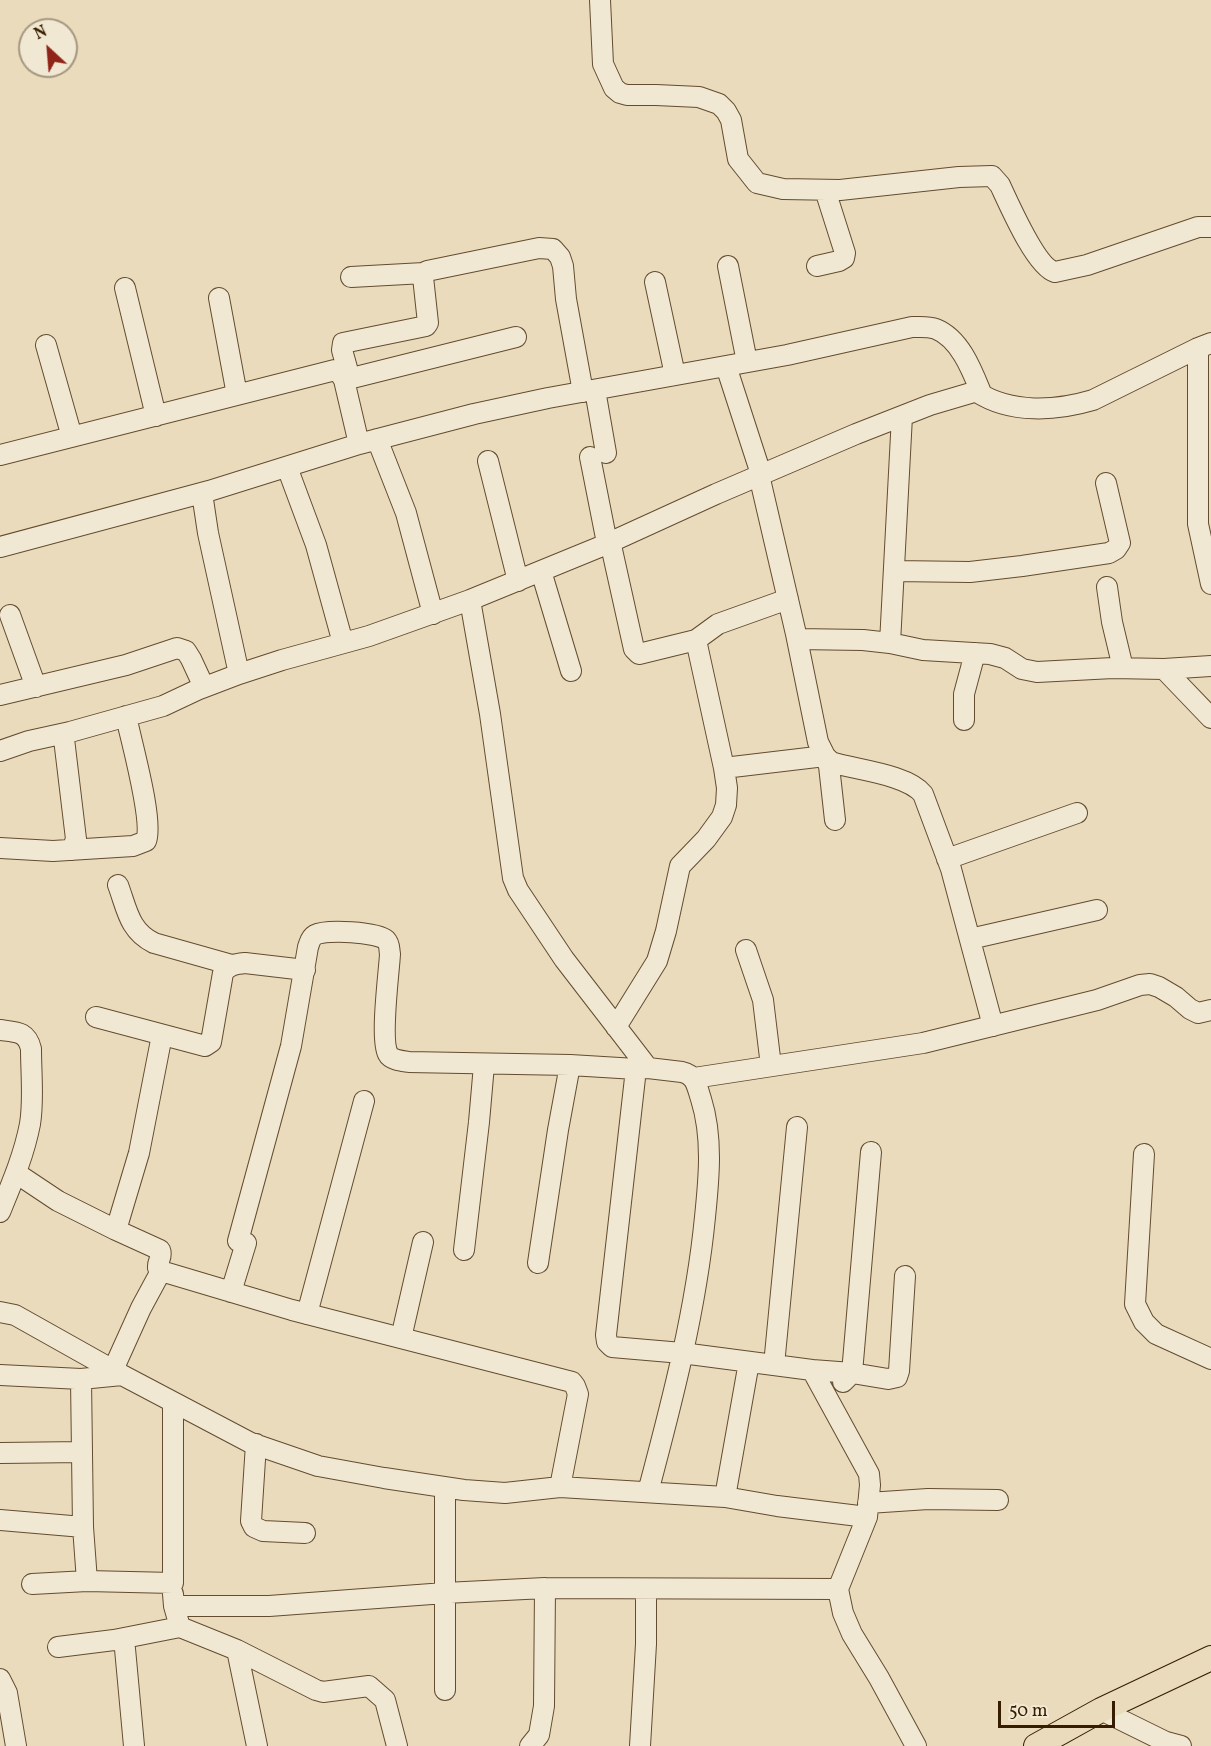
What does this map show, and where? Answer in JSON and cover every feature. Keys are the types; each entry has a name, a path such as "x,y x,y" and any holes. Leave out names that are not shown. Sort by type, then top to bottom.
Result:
{"main road":[{"path":"1036,1746 1101,1710 1211,1658"}],"street":[{"path":"600,0 603,64 616,90 627,95 699,97 722,106 728,115 738,159 757,183 783,189 840,190 959,177 992,176 1000,185 1039,259 1055,272 1087,265 1198,227 1211,227"},
{"path":"817,266 839,261 844,258 845,253 825,190"},
{"path":"351,277 424,273 436,268 528,250 553,249 560,257 563,266 566,299 589,391 608,543 612,550 633,648 639,654 696,640 718,624 788,599"},
{"path":"728,266 747,362"},
{"path":"424,273 428,323 422,328 343,343 342,350 347,379 368,442 406,513 433,614"},
{"path":"655,282 675,375"},
{"path":"124,288 156,416"},
{"path":"219,298 237,395"},
{"path":"0,547 202,493 368,442 474,414 747,362 912,327 925,326 938,329 959,348 969,363 982,395"},
{"path":"347,379 516,337"},
{"path":"46,345 72,436"},
{"path":"0,751 29,741 163,706 238,674 433,614 608,543 856,434 969,393 977,392 1001,404 1021,407 1052,408 1078,404 1093,400 1204,345 1198,524 1211,584"},
{"path":"726,366 760,475 818,742 829,766 835,820"},
{"path":"0,455 335,370 347,379"},
{"path":"890,643 902,416"},
{"path":"488,461 518,581"},
{"path":"287,466 316,545 343,643"},
{"path":"894,571 970,572 1108,553 1116,549 1120,543 1106,483"},
{"path":"202,493 208,533 238,674"},
{"path":"541,571 571,671"},
{"path":"1107,587 1112,622 1123,668"},
{"path":"470,600 490,714 513,878 518,890 564,959 616,1027 642,1069 607,1341 612,1347 682,1353 888,1379 897,1377 899,1371 905,1276"},
{"path":"10,615 36,687"},
{"path":"797,639 863,640 923,650 998,655 1022,669 1037,672 1211,666"},
{"path":"616,1027 657,961 680,866 706,839 722,817 726,805 727,788 724,768 696,640"},
{"path":"0,695 126,665 177,648 186,651 204,687"},
{"path":"964,720 964,694 975,653"},
{"path":"1164,669 1211,718"},
{"path":"0,848 31,851 72,850 133,846 146,841 148,816 126,716"},
{"path":"64,739 76,839 72,850"},
{"path":"724,768 825,756"},
{"path":"825,756 831,762 897,779 919,789 927,801 947,859 993,1026"},
{"path":"947,859 1077,813"},
{"path":"118,885 137,932 145,939 232,965"},
{"path":"970,939 1097,910"},
{"path":"231,1292 291,1047 311,938 317,934 326,932 369,934 384,939 388,943 390,954 384,1028 387,1053 392,1058 409,1062 570,1065 687,1073 694,1078 703,1108 708,1136 709,1178 696,1286 672,1402 648,1492"},
{"path":"746,950 763,1000 771,1066"},
{"path":"96,1017 196,1045 208,1045 211,1042 223,973 226,968 245,963 305,970"},
{"path":"694,1078 923,1043 1098,1000 1150,984 1176,997 1193,1011 1203,1013 1211,1010"},
{"path":"0,1030 23,1035 28,1040 31,1049 30,1122 16,1173 0,1212"},
{"path":"116,1230 139,1153 162,1035"},
{"path":"464,1250 484,1065"},
{"path":"538,1263 570,1065"},
{"path":"307,1314 364,1101"},
{"path":"774,1365 797,1127"},
{"path":"827,1398 852,1373 871,1152"},
{"path":"1144,1154 1135,1304 1144,1322 1156,1334 1211,1359"},
{"path":"16,1173 58,1201 160,1250 161,1256 157,1265 161,1271 307,1314 572,1382 579,1394 560,1487"},
{"path":"401,1338 423,1242"},
{"path":"117,1373 141,1308 161,1271"},
{"path":"0,1312 15,1315 117,1373 255,1444 318,1466 445,1487 505,1493 560,1487 725,1497 777,1506 867,1510 928,1499 998,1500"},
{"path":"725,1497 749,1362"},
{"path":"812,1370 869,1474 867,1510 838,1588 843,1613 852,1634 916,1746"},
{"path":"0,1375 81,1379 117,1373"},
{"path":"81,1379 82,1527 87,1581"},
{"path":"173,1402 173,1583 174,1606 180,1627"},
{"path":"255,1444 251,1521 254,1527 263,1531 305,1533"},
{"path":"0,1453 82,1452"},
{"path":"445,1487 445,1690"},
{"path":"0,1520 82,1527"},
{"path":"32,1584 87,1581 173,1583"},
{"path":"174,1606 269,1606 545,1588 838,1588"},
{"path":"530,1746 539,1735 543,1715 545,1588"},
{"path":"640,1746 646,1644 646,1589"},
{"path":"58,1647 180,1627 237,1650 316,1690 323,1692 369,1686 385,1700 397,1746"},
{"path":"124,1638 134,1746"},
{"path":"237,1650 256,1746"},
{"path":"1,1681 7,1693 16,1746"},
{"path":"1101,1710 1166,1742 1181,1746"}]}
